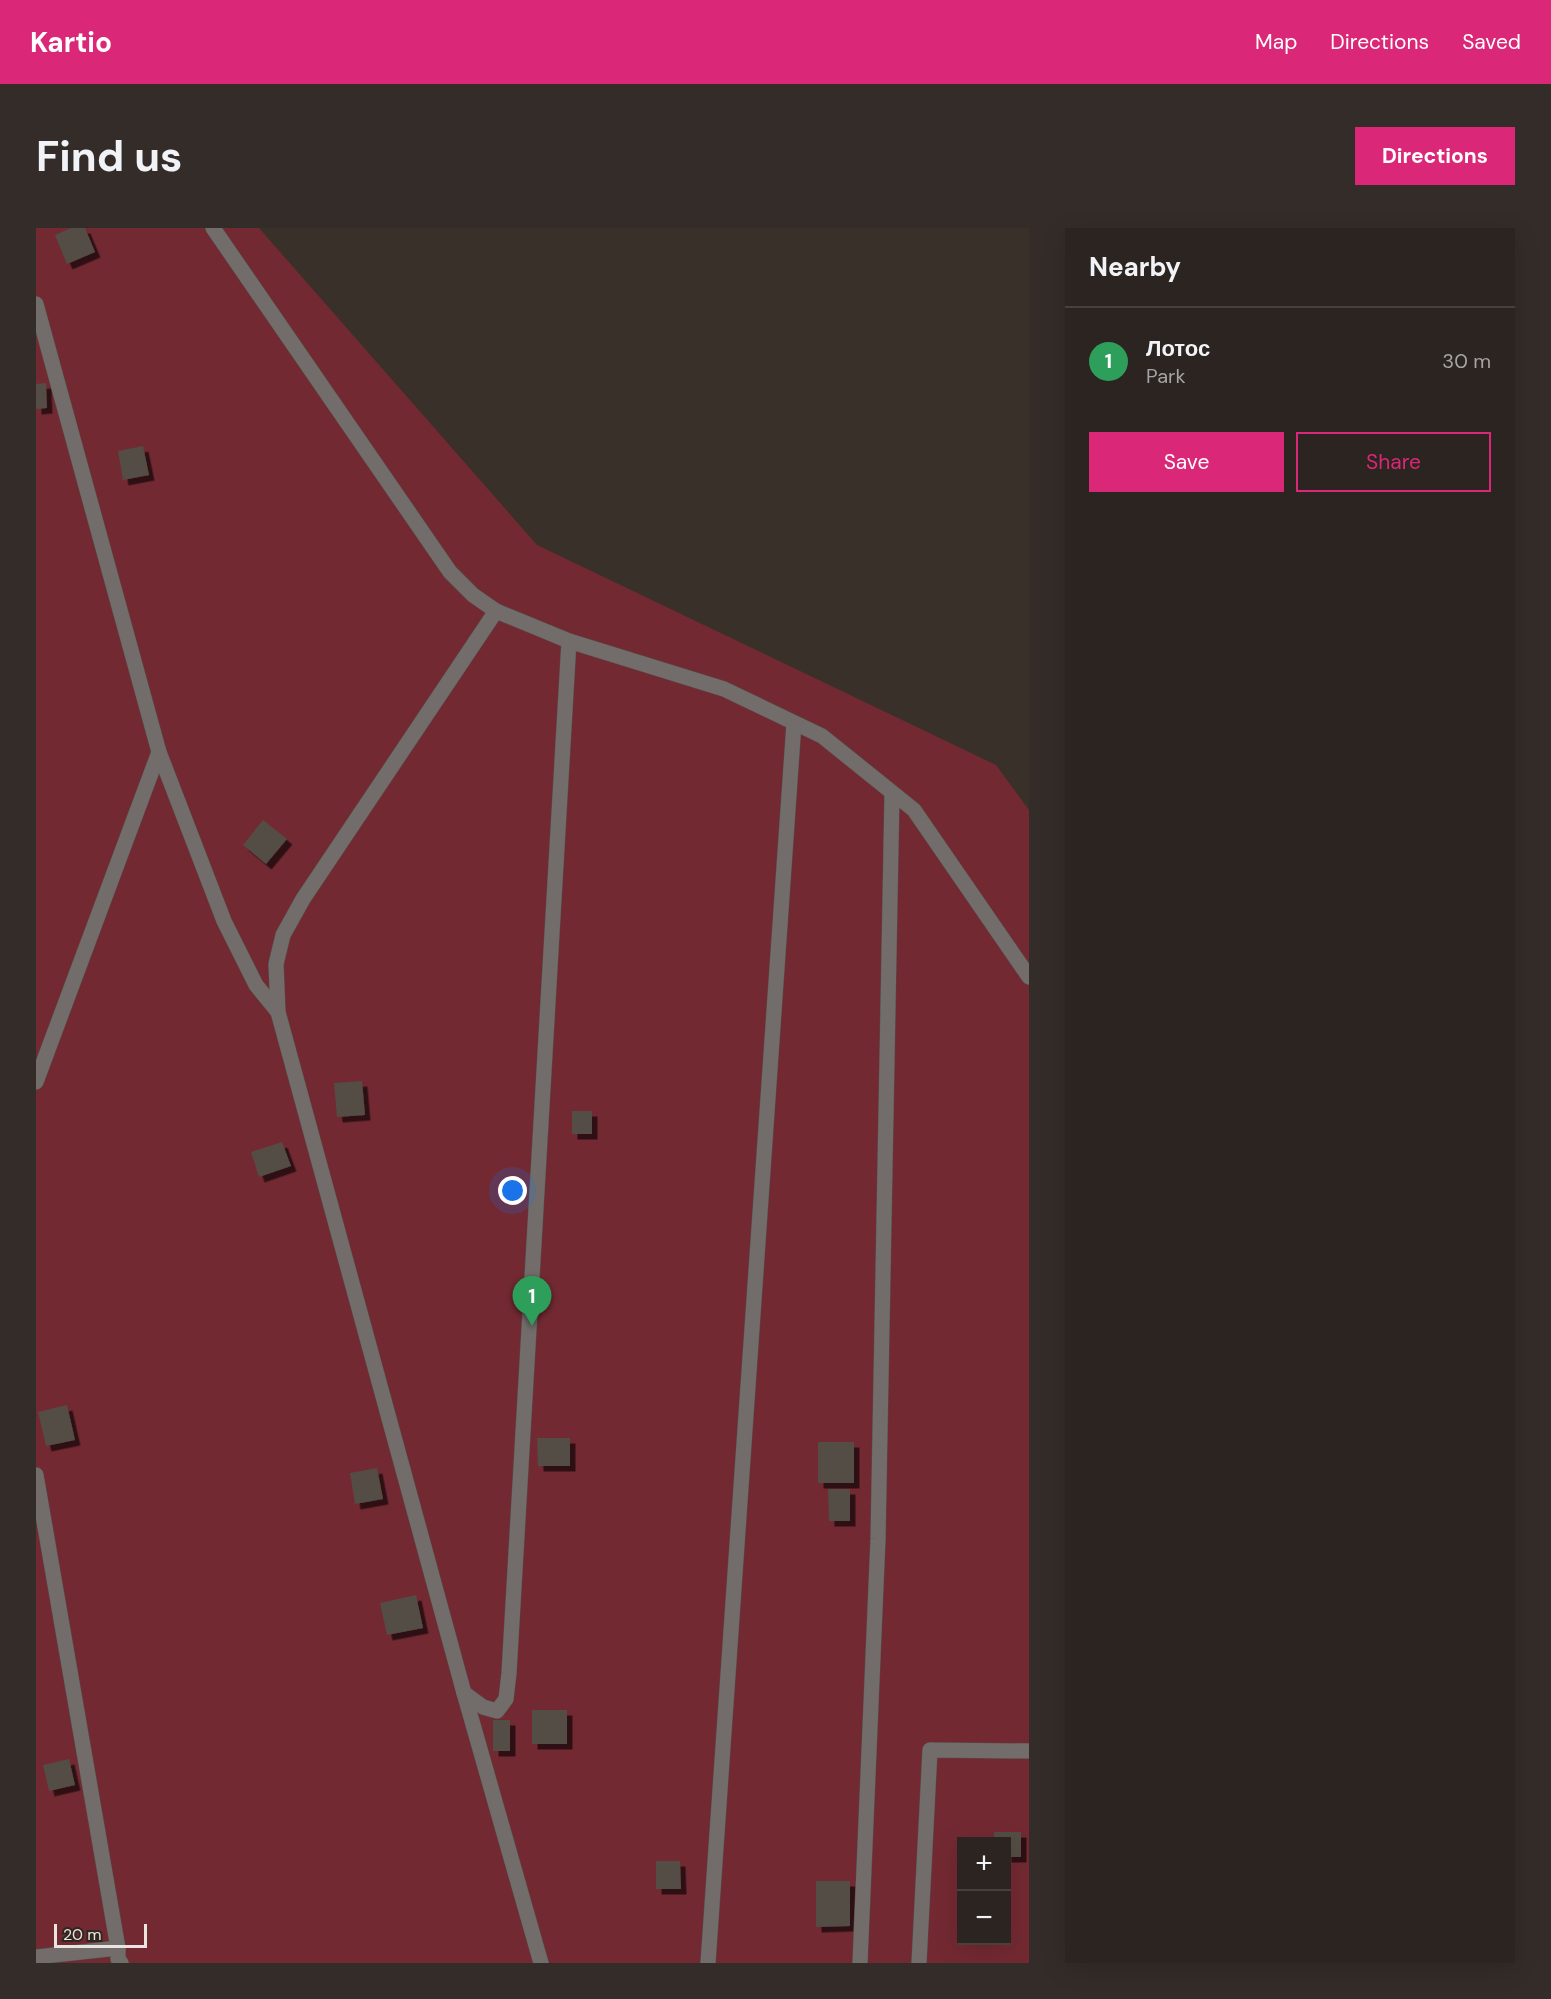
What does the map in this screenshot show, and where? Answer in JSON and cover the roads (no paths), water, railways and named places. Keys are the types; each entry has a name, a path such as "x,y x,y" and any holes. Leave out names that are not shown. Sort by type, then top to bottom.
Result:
{"lane":[{"path":"213,228 450,572 473,595 496,611 569,641 724,689 822,736 914,810 1029,977"},
{"path":"36,304 159,752 224,921 256,985 278,1012"},
{"path":"496,611 303,898 283,935 276,964 278,1012 464,1693 541,1963"},
{"path":"464,1693 483,1707 497,1711 506,1699 507,1690 569,641"},
{"path":"708,1963 794,723"},
{"path":"36,1082 159,752"},
{"path":"860,1963 878,1539 892,794"},
{"path":"36,1475 119,1956 36,1957"},
{"path":"919,1963 930,1750 1029,1751"}],"place":[{"name":"Лотос","path":"532,1326"}]}
